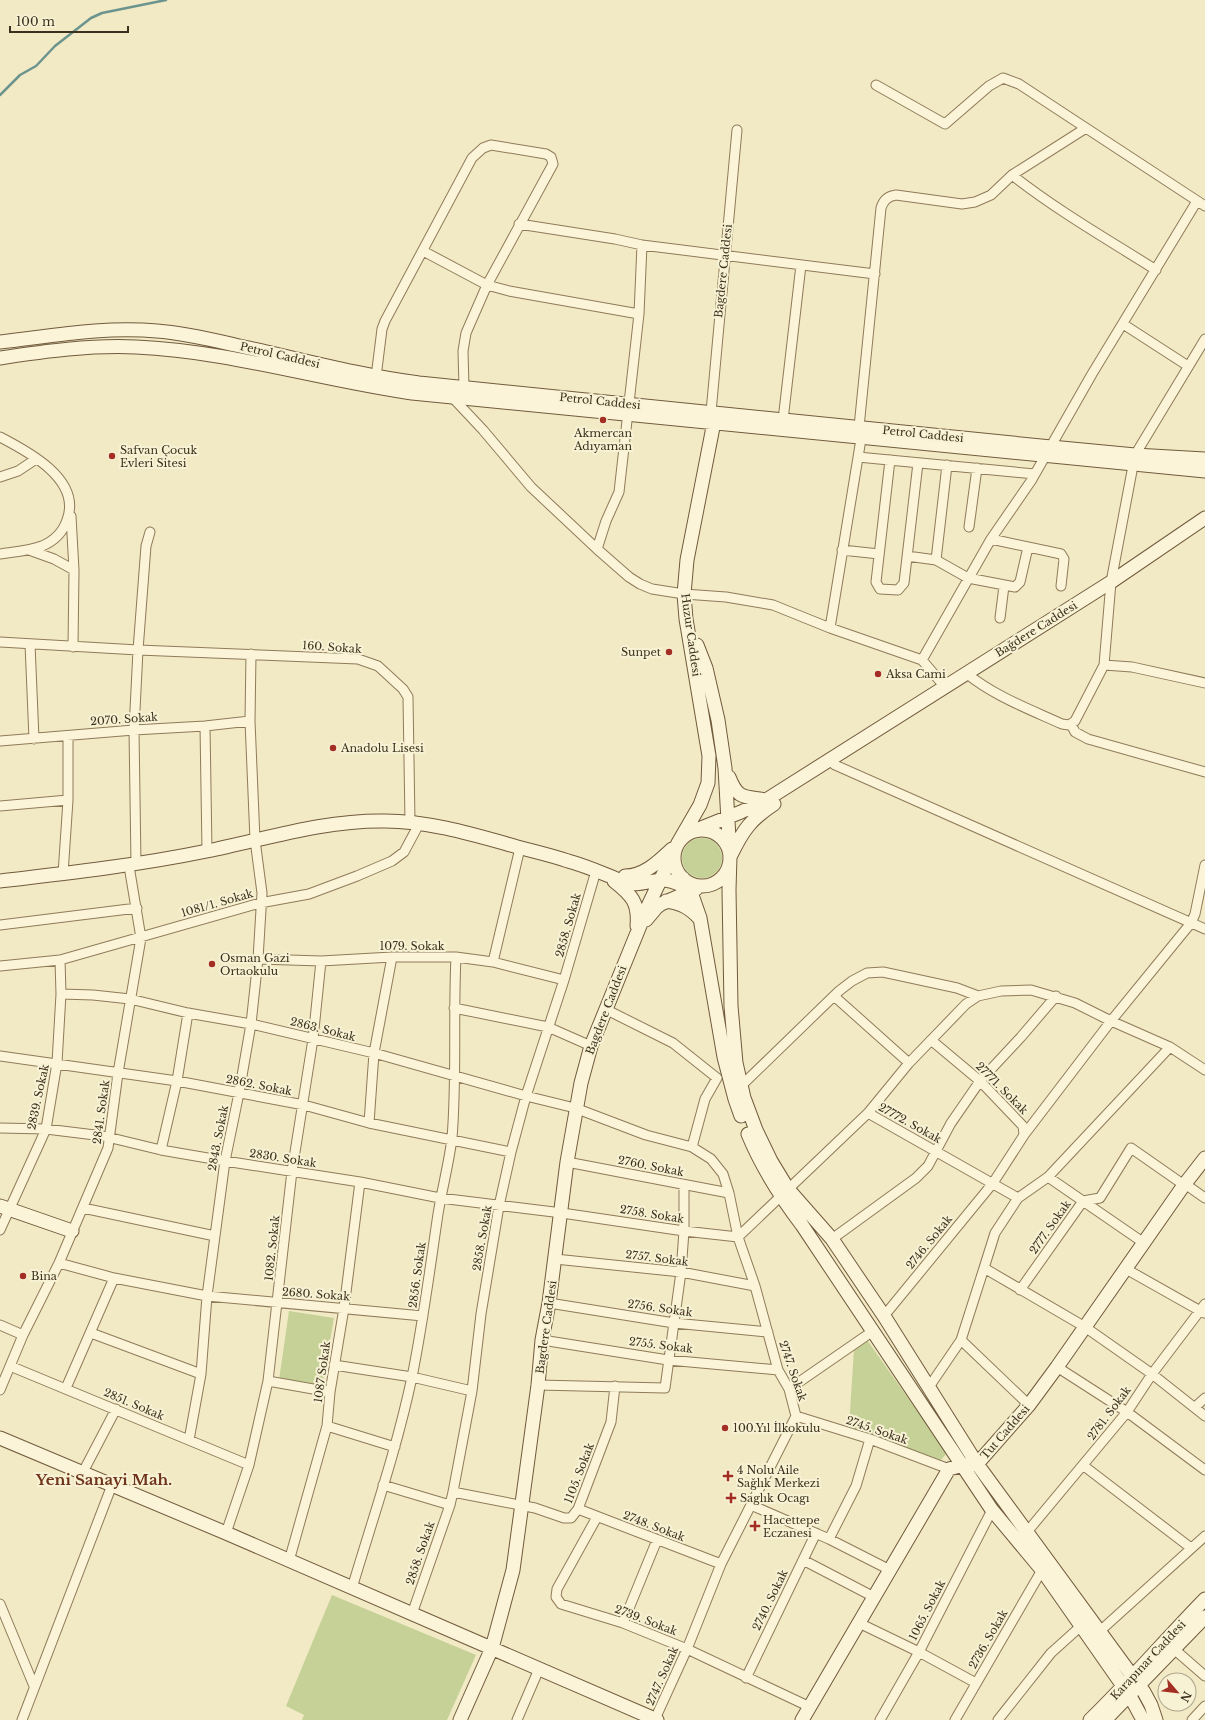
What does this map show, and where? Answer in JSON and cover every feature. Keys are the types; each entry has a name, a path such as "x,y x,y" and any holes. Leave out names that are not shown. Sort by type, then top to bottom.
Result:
{"main road":[{"name":"Petrol Caddesi","path":"0,342 77,333 130,330 164,331 269,352 376,377 628,409 712,417 783,420 860,433 1134,460 1205,459"},
{"path":"0,358 95,346 137,347 178,351 228,359 374,388 452,397 628,409"},
{"path":"712,417 860,433"},
{"name":"Huzur Caddesi","path":"678,843 702,801 707,787 709,772 707,749 686,619 684,594 687,560 712,417"},
{"path":"1134,460 1205,471"},
{"name":"Bağdere Caddesi","path":"730,856 744,829 759,814 832,762 966,673 1111,582 1205,518"},
{"path":"686,619 706,668 718,720 725,768 730,856 729,987 736,1063 744,1098 756,1130 784,1193 802,1225 992,1510 1042,1570 1127,1691 1143,1720"},
{"name":"Bağdere Caddesi","path":"696,830 729,818 766,800 832,762"},
{"path":"725,768 734,790 738,794 766,800"},
{"path":"0,881 133,865 207,851 300,830 348,822 386,821 415,823 474,835 568,860 626,882 660,880 676,882 690,891"},
{"path":"602,872 627,876 642,873 651,867 686,835 696,830 707,830 717,834 728,846 730,856 729,867 723,877 714,883 666,901 656,908 636,935"},
{"path":"678,843 674,859 677,870 690,891 700,918 724,1058 722,1076 735,1099 752,1143 768,1176 832,1239 884,1316 977,1464 1148,1697 1156,1720"},
{"path":"636,935 678,843"},
{"path":"602,872 627,891 632,898 638,913 636,935"},
{"path":"683,878 693,884 703,886"},
{"path":"666,901 685,906 700,918"},
{"name":"Bagdere Caddesi","path":"460,1720 492,1648 513,1570 538,1385 542,1340 562,1213 567,1162 575,1108 591,1046 636,935"},
{"name":"Tut Caddesi","path":"949,1469 963,1465 977,1464 1029,1405 1058,1367 1184,1184 1205,1158"},
{"path":"5,1207 72,1232"},
{"path":"0,1438 226,1533 492,1648 638,1716 656,1720"},
{"path":"802,1720 949,1469"},
{"name":"Karapınar Caddesi","path":"1105,1720 1127,1691 1205,1599"},
{"name":"Karapınar Caddesi","path":"1136,1681 1174,1649 1205,1617"},
{"name":"Karapınar Caddesi","path":"1090,1720 1127,1691"}],"street":[{"path":"876,85 945,124 989,86 1003,78 1019,84 1205,206"},
{"path":"830,628 858,457 881,208 884,202 889,197 896,194 969,203 983,199 991,195 1012,176 1086,128"},
{"name":"Bagdere Caddesi","path":"712,417 737,130"},
{"path":"376,377 384,325 472,158 483,148 492,145 546,154 552,157 554,161 487,285 464,339 464,387"},
{"path":"1012,176 1069,216 1156,270"},
{"path":"922,660 990,539 1035,474 1092,374 1197,201"},
{"path":"519,224 615,239 642,245 875,274"},
{"path":"597,549 606,521 618,492 638,314 642,245"},
{"path":"423,251 487,285 509,292 638,314"},
{"path":"783,420 800,265"},
{"path":"1123,324 1188,366"},
{"path":"966,673 980,684 1019,705 1062,724 1071,724 1075,721 1104,665 1111,582 1134,460 1205,339"},
{"path":"452,397 483,430 531,488 597,549 629,577 640,584 652,590 726,597 757,601 773,605 830,628 922,660 945,687"},
{"path":"0,437 36,459 60,479 67,491 70,505 74,570 73,647"},
{"path":"858,457 1035,474"},
{"path":"0,477 18,471 36,459"},
{"path":"890,460 876,582 880,588 886,589 898,590 902,586 918,463"},
{"path":"936,560 947,465"},
{"path":"969,527 977,468"},
{"path":"0,554 29,550 44,545 58,535 68,519 70,505"},
{"name":"2841. Sokak","path":"0,1390 23,1335 59,1263 108,1148 110,1138 118,1073 141,938 133,865 134,730 138,650 146,546 150,532"},
{"path":"990,539 1062,555 1064,559 1061,586"},
{"path":"907,556 936,560 968,578 1015,587 1020,584 1028,547"},
{"path":"29,550 57,560 74,570"},
{"path":"842,550 879,554"},
{"path":"1000,618 1004,586"},
{"name":"160. Sokak","path":"0,642 73,647 358,659 378,666 403,689 408,697 415,823"},
{"path":"30,644 34,738"},
{"name":"2843. Sokak","path":"189,1440 201,1374 207,1296 225,1161 239,1094 251,1024 258,959 260,903 262,893 255,840 250,721 251,654"},
{"path":"1104,665 1132,667 1205,683"},
{"name":"2070. Sokak","path":"0,741 205,726 250,721"},
{"path":"1071,724 1076,732 1088,739 1205,772"},
{"path":"205,726 207,851"},
{"path":"63,874 68,800 68,736"},
{"path":"832,762 1205,929"},
{"path":"0,806 68,800"},
{"name":"1081/1. Sokak","path":"0,966 60,960 260,903 309,894 392,861 404,852 415,823"},
{"path":"493,962 520,848"},
{"path":"993,1183 1024,1135 1111,1021 1191,923 1195,914 1205,865"},
{"name":"2858. Sokak","path":"412,1614 450,1505 453,1492 472,1391 481,1314 499,1206 511,1152 526,1096 548,1027 602,872"},
{"path":"0,925 137,908"},
{"path":"369,1123 374,1054 392,957"},
{"name":"1079. Sokak","path":"258,959 321,961 392,957 456,957 493,962 564,980"},
{"name":"2856. Sokak","path":"352,1588 395,1447 412,1377 423,1316 440,1198 452,1140 456,1077 454,1008 456,957"},
{"name":"2839. Sokak","path":"0,1230 5,1207 46,1128 57,1063 62,994 60,960"},
{"name":"1082. Sokak","path":"226,1533 249,1465 268,1381 292,1171 304,1105 321,961"},
{"path":"741,1086 834,996 852,981 867,973 883,972 964,990 978,996 1001,991 1021,990 1031,990 1056,996 1075,1003 1111,1021 1170,1047 1205,1070"},
{"name":"2863. Sokak","path":"62,994 93,995 130,999 188,1013 251,1024 374,1054 575,1108"},
{"path":"834,996 909,1063"},
{"name":"27772. Sokak","path":"978,996 966,1004 909,1063 868,1113 1018,1198"},
{"path":"832,1239 916,1178 928,1166 951,1124 980,1081 1056,996"},
{"path":"454,1008 548,1027 591,1046"},
{"path":"575,1108 646,1135 692,1147 705,1099 722,1076 673,1043 605,1009"},
{"path":"161,1150 177,1081 188,1013"},
{"name":"27771. Sokak","path":"931,1040 980,1081 1023,1126 1024,1135"},
{"path":"929,1387 961,1340 995,1233 1018,1198 1048,1176 1170,1047"},
{"name":"2862. Sokak","path":"0,1056 177,1081 239,1094 304,1105 369,1123 511,1152"},
{"path":"738,1237 868,1113"},
{"name":"2830. Sokak","path":"0,1128 46,1128 110,1138 161,1150 360,1182 440,1198 562,1213"},
{"name":"2747. Sokak","path":"656,1720 722,1564 796,1416 789,1389 778,1370 755,1286 738,1237 729,1193 723,1174 711,1159 692,1147"},
{"name":"2777. Sokak","path":"1020,1290 1083,1202 1100,1198 1131,1148 1184,1184"},
{"name":"2760. Sokak","path":"567,1162 729,1193"},
{"path":"1048,1176 1083,1202 1144,1243"},
{"name":"1087 Sokak","path":"289,1561 327,1426 330,1392 344,1308 360,1182"},
{"name":"2746. Sokak","path":"884,1316 993,1183"},
{"path":"1184,1184 1205,1198"},
{"path":"538,1385 665,1388 681,1272 684,1231 684,1185"},
{"path":"83,1208 215,1236"},
{"name":"2758. Sokak","path":"562,1213 684,1231 738,1237"},
{"name":"2757. Sokak","path":"555,1258 681,1272 755,1286"},
{"name":"2680. Sokak","path":"59,1263 114,1278 207,1296 423,1316"},
{"path":"984,1268 1085,1327 1152,1374 1205,1416"},
{"path":"1126,1269 1203,1310"},
{"path":"66,1388 114,1278"},
{"name":"2756. Sokak","path":"549,1303 674,1323 768,1332"},
{"name":"2781. Sokak","path":"1027,1532 1084,1466 1127,1412 1152,1374 1203,1310"},
{"path":"0,1325 23,1335"},
{"path":"789,1389 872,1331"},
{"path":"91,1333 201,1374"},
{"name":"2755. Sokak","path":"542,1340 668,1360 778,1370"},
{"path":"961,1340 1029,1405"},
{"name":"2851. Sokak","path":"10,1366 249,1465"},
{"path":"334,1366 412,1377 472,1391"},
{"path":"1058,1367 1127,1412 1205,1470"},
{"path":"268,1381 330,1392"},
{"name":"1105. Sokak","path":"522,1506 535,1508 564,1518 571,1518 578,1509 612,1422 615,1386"},
{"path":"1195,1407 1205,1398"},
{"path":"83,1472 116,1409"},
{"name":"2745. Sokak","path":"796,1416 870,1439 949,1469"},
{"path":"327,1426 395,1447"},
{"path":"829,1539 856,1486 870,1439"},
{"path":"1084,1466 1191,1548"},
{"path":"22,1720 112,1485"},
{"path":"383,1485 450,1505"},
{"path":"453,1492 522,1506"},
{"path":"751,1505 829,1539 890,1570"},
{"name":"2748. Sokak","path":"578,1509 722,1564"},
{"name":"1065. Sokak","path":"880,1720 919,1652 992,1510"},
{"name":"2739. Sokak","path":"597,1517 557,1589 556,1597 561,1604 623,1623 687,1649 810,1707"},
{"name":"2740. Sokak","path":"746,1678 816,1533"},
{"path":"1100,1631 1205,1536"},
{"path":"623,1623 657,1540"},
{"path":"803,1560 874,1597"},
{"name":"2736. Sokak","path":"954,1720 1042,1570"},
{"path":"0,1604 34,1686"},
{"path":"859,1623 919,1652 976,1683"},
{"path":"998,1720 1052,1653 1082,1626"},
{"path":"1174,1649 1205,1676"},
{"path":"517,1720 538,1669"},
{"path":"1192,1720 1205,1706"}],"green space":[{"path":"706,838 713,841 719,847 722,858 721,866 713,875 706,878 698,878 691,875 683,866 682,854 685,847 694,839"},
{"path":"289,1311 334,1318 322,1386 279,1380"},
{"path":"867,1340 947,1453 941,1460 849,1427 854,1349"},
{"path":"332,1595 476,1655 447,1720 302,1720 304,1715 286,1706"}],"waterway":[{"path":"0,95 20,75 36,66 55,46 91,18 102,13 166,0"}],"place":[{"name":"Akmercan Adıyaman","path":"603,420"},
{"name":"Safvan Çocuk Evleri Sitesi","path":"112,456"},
{"name":"Sunpet","path":"669,652"},
{"name":"Aksa Cami","path":"878,674"},
{"name":"Anadolu Lisesi","path":"333,748"},
{"name":"Osman Gazi Ortaokulu","path":"212,964"},
{"name":"Bina","path":"23,1276"},
{"name":"100.Yıl İlkokulu","path":"725,1428"},
{"name":"4 Nolu Aile Sağlık Merkezi","path":"728,1476"},
{"name":"Saglık Ocagı","path":"731,1498"},
{"name":"Hacettepe Eczanesi","path":"755,1526"}],"district":[{"name":"Yeni Sanayi Mah.","path":"104,1480"}]}
